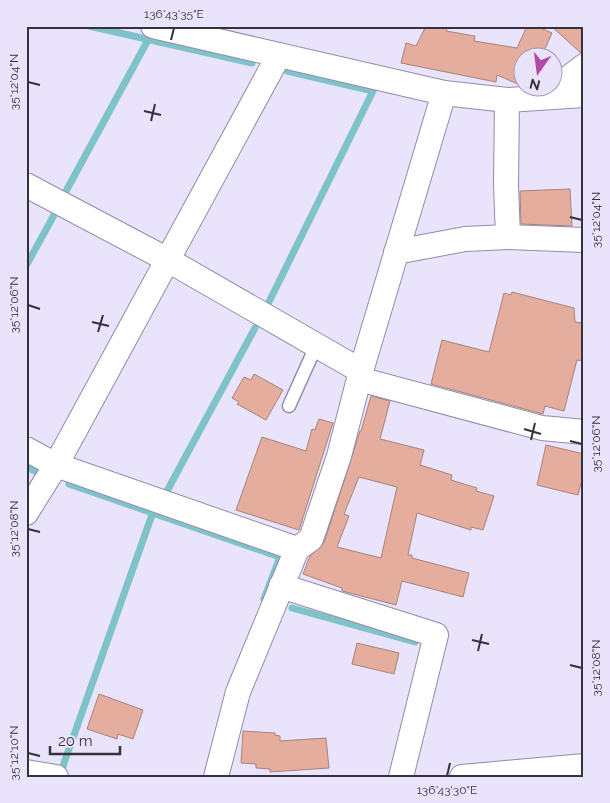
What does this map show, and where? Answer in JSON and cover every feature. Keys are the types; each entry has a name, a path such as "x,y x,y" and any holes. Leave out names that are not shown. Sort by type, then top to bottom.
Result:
{"street":[{"path":"154,26 444,93 507,100 542,98"},
{"path":"26,513 56,465 279,55"},
{"path":"562,84 584,66"},
{"path":"216,777 238,692 297,549 310,539 339,456 360,375 444,93"},
{"path":"562,97 584,95"},
{"path":"507,100 506,185 508,237"},
{"path":"26,184 168,260 316,346 360,375 542,428 584,432"},
{"path":"396,252 465,239 508,237 584,240"},
{"path":"26,449 56,465 297,549"},
{"path":"282,586 436,635 402,777"},
{"path":"462,777 584,766"},
{"path":"26,772 56,777"}],"lane":[{"path":"290,406 316,346"}],"building":[{"path":"426,26 449,26 446,31 475,36 474,41 517,48 512,48 512,82 497,75 496,82 401,63 406,43 416,46"},
{"path":"527,26 536,26 552,33 545,48 517,48"},
{"path":"551,26 584,26 584,52 581,53"},
{"path":"570,189 572,226 521,224 520,191"},
{"path":"512,292 574,308 575,322 584,323 584,361 577,360 564,411 545,406 543,414 431,384 442,340 489,352 504,293 511,295"},
{"path":"254,374 283,390 266,420 237,404 239,402 232,398 244,377 251,380"},
{"path":"371,396 390,401 380,439 424,450 420,465 452,475 451,480 477,488 476,491 494,496 483,530 471,527 471,530 417,513 408,555 412,555 412,558 469,573 463,597 402,581 396,605 342,591 342,588 303,574 310,556 324,543","holes":["359,477 397,487 381,558 337,547 349,516 344,514"]},
{"path":"319,419 333,423 299,530 236,510 262,437 306,451 312,429 315,430"},
{"path":"546,445 584,454 584,472 578,495 537,485"},
{"path":"357,643 399,653 394,674 352,664"},
{"path":"99,694 143,710 133,739 118,734 117,739 87,729"},
{"path":"243,731 275,733 275,735 280,736 280,741 326,738 329,768 270,772 270,769 256,768 256,764 241,763"}],"waterway":[{"path":"89,26 252,63"},
{"path":"65,193 148,40"},
{"path":"268,304 373,91 287,71"},
{"path":"26,266 54,215"},
{"path":"167,491 255,328"},
{"path":"26,467 35,471"},
{"path":"69,484 280,557 264,599"},
{"path":"63,766 153,512"},
{"path":"292,608 415,642"}]}
